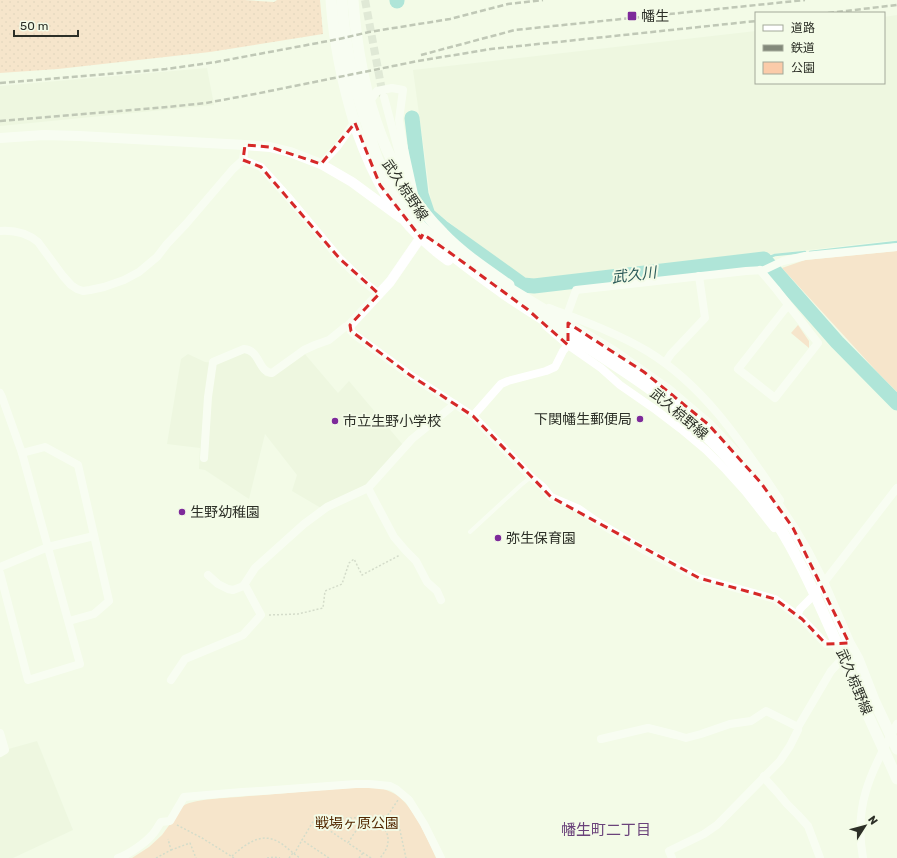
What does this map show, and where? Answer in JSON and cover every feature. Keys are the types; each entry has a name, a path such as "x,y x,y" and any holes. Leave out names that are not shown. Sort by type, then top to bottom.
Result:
{"main road":[{"path":"331,0 337,51 347,100 363,146 375,174 388,197 401,216 419,236 445,258 489,288 537,310"},
{"name":"武久椋野線","path":"342,0 345,36 351,68 359,101 369,130 397,184 417,212 435,232 470,263 537,310 612,357 656,381 709,425 739,457 761,483 793,528 807,552 858,659 874,700 897,749"},
{"path":"353,0 358,48 370,102 391,160 408,190 430,219 443,233 537,310"},
{"name":"武久椋野線","path":"612,357 684,415 720,450 757,495 784,534 815,594 838,644 864,709 897,779"}],"street":[{"path":"204,458 208,397 213,362 247,349 251,350 256,355 264,370 272,373 304,350 329,340 345,327 350,325 396,275 423,234 399,120 403,90 392,88 377,91 337,147 321,164"},
{"path":"384,97 411,200 423,234"},
{"path":"0,138 44,135 79,136 270,147 290,152 321,164 352,182 513,297 568,345 601,368 620,385 656,410 706,450 726,470 777,531 815,594"},
{"path":"0,231 18,232 34,238 63,276 77,289 83,291 90,290 124,280 139,272 157,257 233,169 243,160 245,145"},
{"path":"243,160 261,167 340,259 379,294"},
{"path":"472,416 501,384 555,367 563,351 568,345 567,315 576,290 762,270 783,261 805,256 897,247"},
{"path":"762,270 818,343 775,398 738,370 788,305"},
{"path":"665,363 671,354 705,318 699,276"},
{"path":"488,279 514,293 594,325 631,342 677,372 704,398 749,455 796,525 816,562 823,583"},
{"path":"350,325 351,331 355,335 410,375 472,416 531,477 543,487 551,497 579,509 646,551 699,578 775,599 802,619 826,644 838,644 851,647 831,671 798,727 798,730 786,753 775,766 717,826 669,851 672,858"},
{"path":"0,393 22,453 80,664 28,680 0,573"},
{"path":"208,575 218,584 233,590 244,585 255,568 304,524 327,507 368,488 412,439 455,404"},
{"path":"22,453 45,447 78,464 109,601 94,614 68,621"},
{"path":"368,488 376,500 389,529 398,543 416,561 427,582 437,591 441,600"},
{"path":"797,616 800,610 815,594 897,488"},
{"path":"0,567 48,547 94,536"},
{"path":"171,680 185,659 243,635 261,615 244,585"},
{"path":"601,739 648,728 686,738 730,724 751,721 766,711 798,727"},
{"path":"863,858 860,840 862,806 874,767 897,724"},
{"path":"0,733 5,750 0,752"},
{"path":"764,776 787,804 808,826 820,858"},
{"path":"118,858 152,836 161,822 170,821 184,797 369,784 390,786 402,793 409,800 420,817 441,858"}],"lane":[{"path":"470,532 520,485 531,477"}],"path":[{"path":"261,615 298,614 324,608 325,591 342,584 349,562 354,559 362,575 406,551"},
{"path":"381,825 402,793"},
{"path":"314,820 387,816 399,826 406,858"},
{"path":"289,858 314,820"},
{"path":"314,820 371,858"},
{"path":"170,821 233,857 245,845 264,838 276,841 300,858"},
{"path":"348,843 357,830 364,824 373,823 381,825 389,839 387,848 380,858"},
{"path":"168,839 171,850"},
{"path":"302,840 329,858"},
{"path":"156,858 171,850 190,843 196,858"},
{"path":"359,858 363,853"},
{"path":"267,858 280,858"}],"highlighted area":[{"path":"355,123 380,185 421,238 423,234 449,252 527,309 568,345 568,323 644,372 709,425 761,483 793,528 849,643 826,644 802,619 775,599 699,578 551,497 473,416 410,375 351,331 350,325 379,294 340,259 261,167 243,160 245,145 270,147 321,164"}],"shaded area":[{"path":"897,15 897,240 532,281 524,280 518,276 432,209 413,70 755,31 755,84 885,84 885,17"},
{"path":"207,68 214,105 0,126 0,86"},
{"path":"247,351 253,356 265,376 271,377 304,353 338,393 349,381 403,445 371,482 321,508 292,491 297,475 265,434 249,499 205,470 199,469 200,448 167,444 181,359 188,354 205,362 215,363"},
{"path":"37,741 73,830 13,858 0,858 0,753 5,750"}],"green space":[{"path":"0,0 244,0 274,2 277,0 320,0 323,34 210,52 58,69 0,73"},
{"path":"897,251 897,392 782,268 805,260"},
{"path":"798,325 809,341 809,348 791,333"},
{"name":"戦場ヶ原公園","path":"378,787 395,794 408,806 419,823 436,858 132,858 149,847 162,835 183,806 189,803 215,799 330,789"}],"waterway":[{"name":"武久川","path":"412,118 421,194 428,215 442,227 523,285 534,286 764,259 837,342 897,403"},
{"path":"810,252 897,242"},
{"path":"764,259 775,255 805,252"}],"tunnel":[{"path":"365,0 383,96"}],"railway":[{"path":"0,83 166,69 216,62 369,32 450,19 508,4 543,0"},
{"path":"421,55 515,30 805,0"},
{"path":"837,12 897,5"},
{"path":"0,121 206,103 418,61 491,49 755,21"}],"place":[{"name":"幡生","path":"632,16"},
{"name":"下関幡生郵便局","path":"640,419"},
{"name":"市立生野小学校","path":"335,421"},
{"name":"生野幼稚園","path":"182,512"},
{"name":"弥生保育園","path":"498,538"}],"district":[{"name":"幡生町二丁目","path":"606,830"}]}
